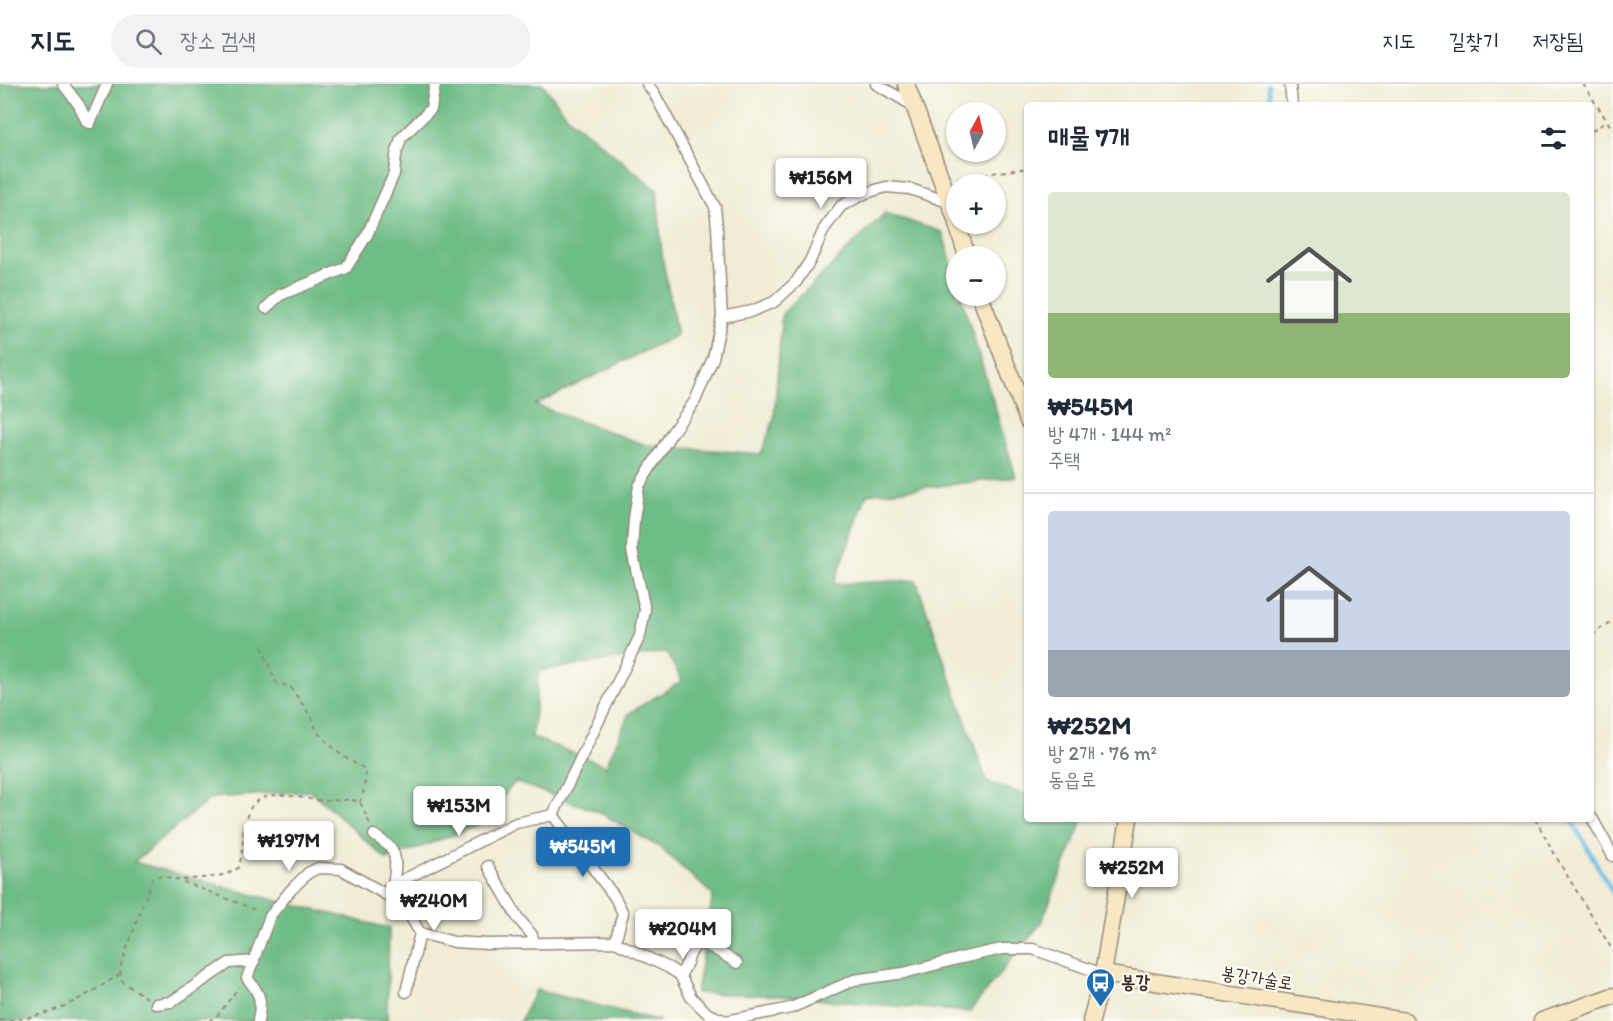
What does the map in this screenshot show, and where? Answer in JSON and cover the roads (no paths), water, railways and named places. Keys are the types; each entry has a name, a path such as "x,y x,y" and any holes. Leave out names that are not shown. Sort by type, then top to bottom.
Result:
{"main road":[{"path":"906,84 946,190"},
{"path":"984,306 1024,411"},
{"path":"1091,1021 1103,974 1128,822"},
{"name":"봉강가술로","path":"1103,974 1373,1019 1405,1021"},
{"path":"1542,1021 1613,996"}],"street":[{"path":"63,84 79,105 87,122 90,123 107,84"},
{"path":"266,308 280,295 346,268 367,235 394,174 401,138 431,109 435,84"},
{"path":"553,815 640,636 645,610 632,550 639,486 671,434 695,401 713,358 722,317 715,207 647,84"},
{"path":"876,84 914,106"},
{"path":"1290,84 1292,102"},
{"path":"722,317 752,311 774,302 795,282 810,261 824,229 841,206 866,193 886,187 910,189 946,201"},
{"path":"385,894 393,885 516,823 553,815"},
{"path":"553,815 614,896 623,913 615,942"},
{"path":"1594,822 1613,856"},
{"path":"374,835 389,846 393,852 395,866 393,885"},
{"path":"488,866 518,918 532,935 534,943"},
{"path":"258,1021 261,1004 258,991 247,978 270,916 308,873 318,868 341,869 385,894 407,910 420,933 406,992"},
{"path":"420,933 454,942 487,944 615,942 680,975 691,997 708,1014 726,1021 791,1008 854,980 904,974 1002,949 1033,949 1103,974"},
{"path":"680,975 685,970 693,948 699,943 708,945 737,963"},
{"path":"156,1004 171,1002 230,963 254,961"}],"waterway":[{"path":"1268,84 1270,102"},
{"path":"1573,822 1613,893"}],"place":[{"name":"봉강","path":"1100,1008"}]}
